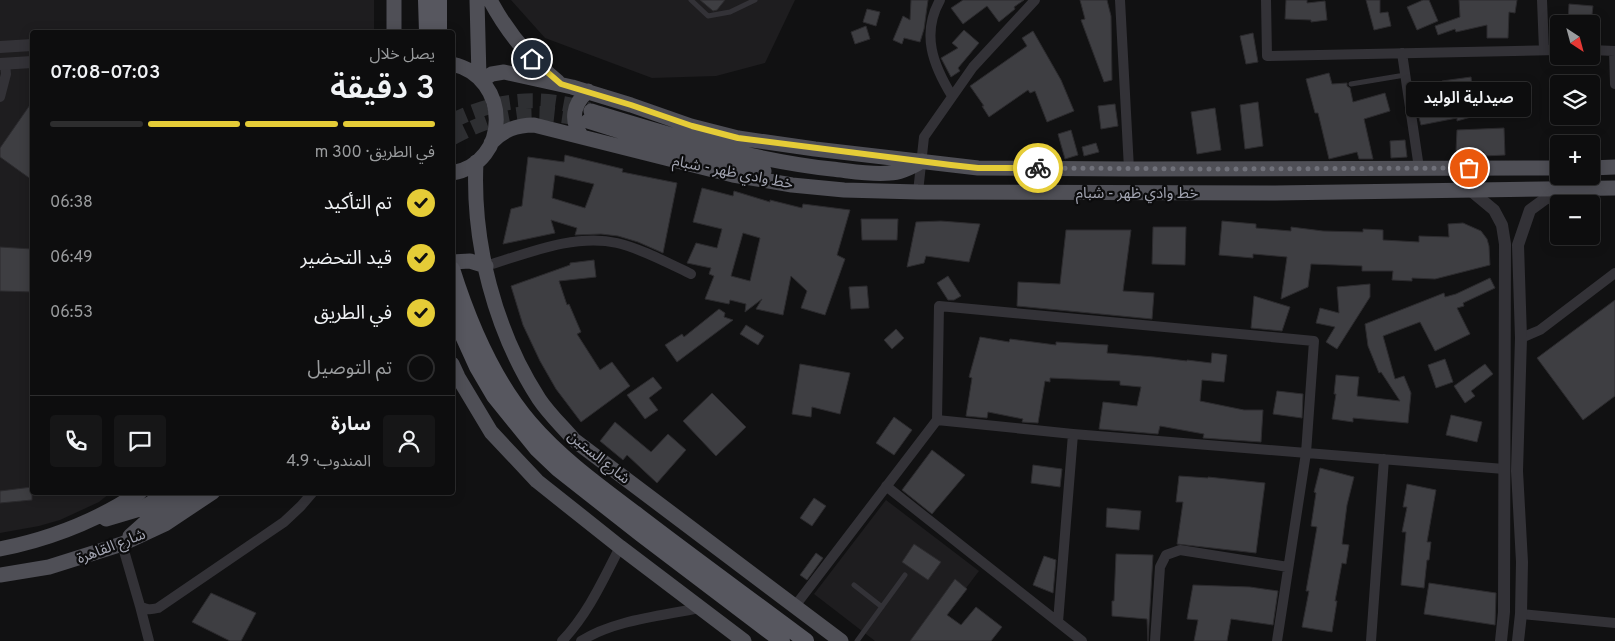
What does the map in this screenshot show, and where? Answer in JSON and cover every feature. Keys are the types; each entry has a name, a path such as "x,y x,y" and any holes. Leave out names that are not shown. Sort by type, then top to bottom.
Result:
{"highway":[{"path":"426,0 427,30"},
{"path":"439,0 440,30"},
{"name":"شارع الستين","path":"455,279 460,296 490,362 507,391 529,422 568,461 645,530 777,638"},
{"name":"شارع الستين","path":"455,318 481,374 494,396 523,434 558,469 806,641"}],"main road":[{"path":"394,0 394,30"},
{"path":"477,0 480,79"},
{"path":"490,0 507,30 519,45 561,84"},
{"path":"455,65 469,70 489,89 497,110 496,132 492,143"},
{"name":"خط وادي ظهر - شبام","path":"480,79 504,72 561,84 588,91 692,126 738,138 978,168 1550,168"},
{"path":"582,137 575,126 574,113 579,101 588,91"},
{"path":"918,192 894,183 834,181 782,175 758,170 649,141 589,116 755,157 793,164 890,174 911,168 922,161"},
{"name":"خط وادي ظهر - شبام","path":"476,162 497,137 510,128 534,125 733,175 784,184 844,190 1275,193 1615,188"},
{"path":"455,172 467,168 476,162"},
{"name":"شارع الستين","path":"476,162 475,199 489,283 499,317 514,356 540,401 574,440 841,641"},
{"path":"1502,168 1502,190"},
{"path":"1600,168 1615,168"},
{"path":"1274,169 1275,193"},
{"path":"455,262 470,261 486,266"},
{"path":"455,369 491,432 537,481 698,608 744,641"},
{"name":"شارع القاهرة","path":"0,549 44,538 88,522 109,512 135,495"},
{"path":"88,522 127,514 143,508 164,495"},
{"path":"122,544 140,526 187,495"},
{"name":"شارع القاهرة","path":"0,575 49,567 122,544 165,524 208,495"}],"street":[{"path":"940,0 935,10 930,38 940,77 952,96"},
{"path":"918,192 924,137 973,67 1035,0"},
{"path":"1120,0 1129,169"},
{"path":"1266,0 1267,56 1550,50"},
{"path":"1542,0 1544,50"},
{"path":"0,47 30,45"},
{"path":"1600,50 1615,51 1615,84"},
{"path":"1402,53 1419,168"},
{"path":"0,97 6,74 3,64 30,62"},
{"path":"1518,641 1521,614 1522,562 1517,471 1521,338 1518,245 1530,210 1545,198 1573,188"},
{"path":"1470,190 1494,210 1502,225 1505,244 1504,612 1501,641"},
{"path":"486,266 568,242 596,240 618,243 692,274"},
{"path":"1521,338 1540,330 1615,273"},
{"path":"794,606 937,420 939,306 1314,341 1306,453 1277,641"},
{"path":"937,420 1073,434 1517,471"},
{"path":"1058,622 1073,434"},
{"path":"1371,641 1384,459"},
{"path":"886,486 1082,641"},
{"path":"140,606 147,610 158,608 284,522 310,495"},
{"path":"122,544 149,641"},
{"path":"562,641 590,605 620,547"},
{"path":"1155,641 1160,566 1166,555 1180,550 1288,567"},
{"path":"581,641 599,631 621,624 698,608"},
{"path":"1504,612 1615,623"}],"lane":[{"path":"691,0 708,16 730,12 755,0"},
{"path":"1351,84 1405,75"},
{"path":"857,641 905,575"},
{"path":"854,585 882,606"}],"shaded area":[{"path":"0,0 374,0 374,30 30,30 30,495 108,495 99,502 60,520 0,533"},
{"path":"511,0 795,0 765,63 716,76 652,78 545,38"},
{"path":"886,500 979,571 926,641 875,641 814,594"}],"building":[{"path":"700,0 725,0 717,10 713,11"},
{"path":"911,0 928,0 924,29 920,42 904,38 902,44 893,40 903,16 910,20"},
{"path":"963,0 1024,0 999,22 987,6 963,24 951,8"},
{"path":"1080,0 1107,0 1111,16 1112,80 1104,82 1081,20 1085,19"},
{"path":"1286,0 1307,0 1307,3 1325,1 1327,20 1311,22 1311,20 1285,19"},
{"path":"1366,0 1380,0 1380,13 1388,12 1391,26 1374,30"},
{"path":"1423,0 1429,0 1438,21 1417,30 1407,7"},
{"path":"1459,0 1517,0 1515,13 1509,12 1508,38 1487,38 1487,25 1456,32 1455,29 1438,35 1435,26 1460,17"},
{"path":"1569,4 1593,6 1592,15 1568,15"},
{"path":"867,9 880,12 876,26 863,22"},
{"path":"866,26 870,39 855,44 851,32"},
{"path":"964,30 979,43 958,68 960,71 951,77 941,58 958,48 952,43"},
{"path":"1033,31 1061,80 1074,111 1047,122 1035,91 1030,93 1028,90 989,117 970,86 1027,46 1022,38"},
{"path":"1253,33 1258,62 1246,64 1240,36"},
{"path":"1329,73 1332,84 1347,83 1353,102 1385,93 1390,111 1364,119 1373,159 1359,159 1357,152 1329,159 1318,113 1315,113 1306,79"},
{"path":"1471,77 1474,102 1495,96 1499,109 1457,121 1457,118 1421,125 1417,110 1445,104 1442,81"},
{"path":"1258,102 1263,146 1245,149 1240,105"},
{"path":"1115,104 1118,126 1101,129 1098,106"},
{"path":"30,105 30,179 0,157 0,148"},
{"path":"1215,108 1221,150 1197,154 1191,112"},
{"path":"1504,128 1505,155 1484,156 1484,152 1456,151 1457,130"},
{"path":"1071,130 1078,155 1065,159 1058,134"},
{"path":"1405,140 1407,157 1391,158 1390,141"},
{"path":"1096,143 1099,152 1084,156 1082,147"},
{"path":"565,155 623,169 622,172 677,183 663,253 618,236 601,234 575,235 577,228 551,220 555,233 503,244 511,209 522,206 528,157 564,162","holes":["555,175 594,184 585,208 552,198"]},
{"path":"702,188 733,196 734,191 770,202 770,200 802,208 803,204 850,210 837,255 845,259 825,315 801,308 807,291 791,276 783,315 756,309 762,299 745,312 746,304 730,300 729,304 705,299 714,276 709,274 711,268 687,263 696,243 717,248 722,229 693,222","holes":["743,233 760,238 750,281 731,276"]},
{"path":"861,219 898,219 897,240 862,240"},
{"path":"941,221 980,224 969,262 926,256 924,263 907,267 916,222"},
{"path":"1222,221 1256,224 1256,228 1291,231 1291,227 1323,231 1363,232 1363,229 1383,230 1383,240 1419,242 1419,236 1449,237 1448,224 1463,223 1481,231 1487,239 1490,265 1435,279 1412,278 1412,281 1392,280 1393,271 1362,271 1362,266 1311,264 1308,287 1281,299 1287,257 1253,254 1253,258 1219,255"},
{"path":"1153,227 1186,227 1185,265 1152,264"},
{"path":"1066,230 1131,230 1123,291 1154,293 1152,319 1017,306 1018,282 1060,284"},
{"path":"0,247 30,249 30,292 0,291"},
{"path":"594,260 596,277 559,281 567,305 569,304 581,332 577,334 600,370 612,362 630,386 581,422 556,389 540,361 523,325 511,286 570,265 570,263"},
{"path":"948,276 961,296 954,300 948,300 937,283"},
{"path":"1490,278 1495,288 1463,303 1464,306 1457,308 1470,334 1435,351 1420,322 1383,336 1395,379 1404,376 1411,393 1408,423 1353,418 1353,422 1332,419 1336,394 1334,394 1336,375 1359,377 1357,396 1400,401 1381,372 1379,373 1368,346 1365,324 1444,293 1445,297 1456,294"},
{"path":"1370,284 1370,297 1337,349 1326,342 1335,327 1316,323 1320,308 1339,313 1337,287"},
{"path":"867,286 869,308 851,309 849,287"},
{"path":"1254,296 1290,307 1282,331 1251,328"},
{"path":"1615,300 1615,396 1583,420 1537,358"},
{"path":"719,309 725,313 724,317 733,320 677,362 665,345 682,334 684,337"},
{"path":"746,325 764,336 758,345 740,334"},
{"path":"896,329 904,338 892,349 884,340"},
{"path":"980,337 1009,342 1010,339 1056,345 1056,342 1108,345 1107,353 1211,363 1212,353 1227,355 1224,382 1202,380 1200,401 1244,410 1263,410 1261,442 1203,438 1204,434 1160,426 1158,434 1099,429 1103,402 1137,406 1141,387 1120,385 1120,381 1050,378 1050,382 1045,381 1038,423 1022,422 1023,419 988,412 987,418 966,416 972,378 969,377"},
{"path":"1445,359 1453,382 1436,388 1428,365"},
{"path":"800,364 850,373 840,414 812,407 811,417 792,414"},
{"path":"1485,364 1493,374 1471,391 1475,396 1465,403 1454,386"},
{"path":"653,377 662,388 649,398 658,410 645,419 627,395"},
{"path":"1277,391 1303,394 1302,418 1273,414"},
{"path":"712,393 746,427 716,456 683,421"},
{"path":"1451,415 1482,422 1477,442 1446,435"},
{"path":"894,417 912,430 894,455 876,443"},
{"path":"615,422 651,452 668,434 686,450 657,483 627,455 623,460 600,441"},
{"path":"932,450 965,475 932,514 902,490"},
{"path":"1033,465 1062,469 1060,487 1031,483"},
{"path":"1320,468 1354,477 1347,505 1342,544 1349,545 1346,564 1342,563 1332,632 1302,627 1309,591 1306,591 1317,527 1311,526 1316,493 1314,492"},
{"path":"1179,476 1265,483 1256,553 1177,544 1183,502 1176,502"},
{"path":"1407,484 1436,490 1427,542 1431,542 1424,588 1401,585 1406,532 1402,532 1407,507 1403,507"},
{"path":"30,487 32,500 0,503 0,491"},
{"path":"814,498 826,506 812,526 800,518"},
{"path":"1107,508 1141,511 1139,530 1106,527"},
{"path":"914,544 941,562 928,580 902,562"},
{"path":"816,553 823,558 807,580 800,575"},
{"path":"1116,554 1153,555 1148,641 1147,619 1112,616"},
{"path":"1044,556 1056,560 1053,593 1033,585"},
{"path":"955,579 967,589 947,615 961,625 976,607 1002,627 991,641 910,641"},
{"path":"1429,583 1496,593 1495,625 1424,614"},
{"path":"1193,585 1250,587 1278,591 1273,625 1231,619 1227,641 1194,641 1198,620 1187,619"},
{"path":"211,593 256,613 241,641 230,641 192,622"}],"tunnel":[{"path":"455,120 486,107 520,101 554,102 589,110"},
{"path":"455,136 486,123 517,115 549,114 585,120"}],"way so far":[{"path":"1038,168 1469,168"}],"place":[{"name":"صيدلية الوليد","path":"1469,168"}],"route":[{"path":"532,59 561,84 692,126 738,138 978,168 1038,168"}]}
